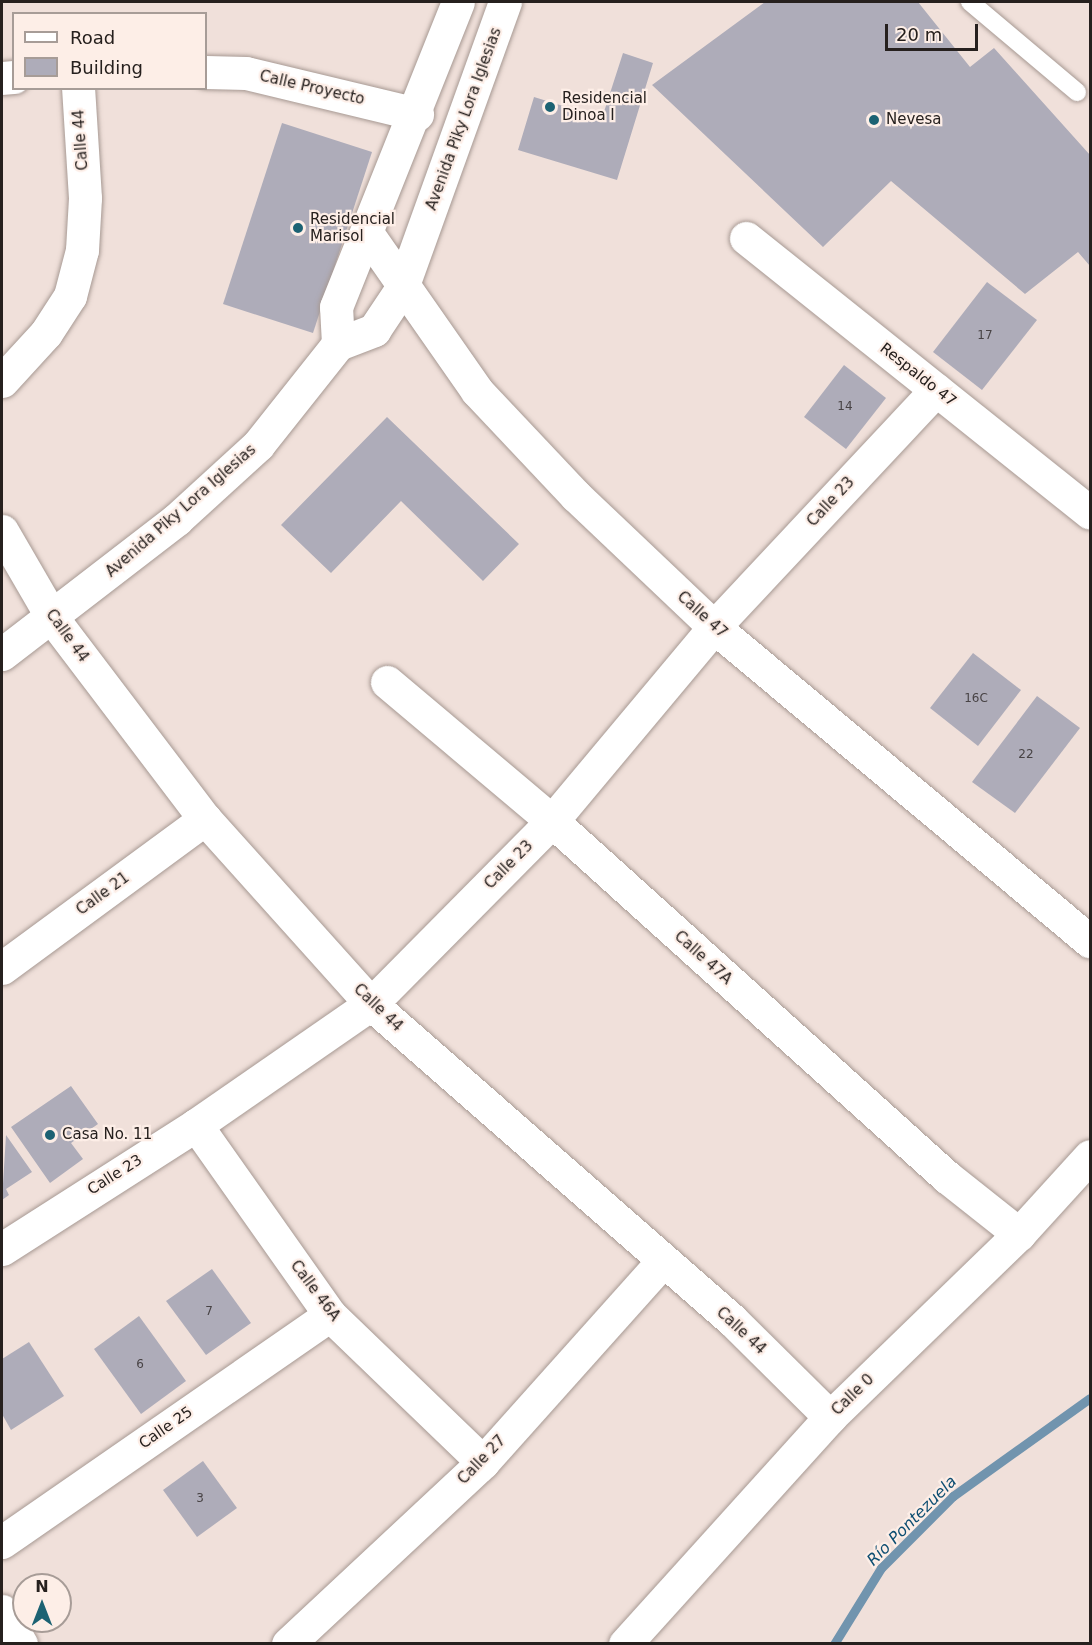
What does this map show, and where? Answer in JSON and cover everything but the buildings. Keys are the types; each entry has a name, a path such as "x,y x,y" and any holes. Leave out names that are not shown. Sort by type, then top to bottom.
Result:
{"street":[{"path":"338,344 336,307 369,236 458,2"},
{"name":"Avenida Piky Lora Iglesias","path":"2,654 53,619 258,445 338,344 374,330 402,288 505,2"},
{"name":"Calle Proyecto","path":"207,72 246,73 417,114"},
{"name":"Calle 44","path":"2,381 46,333 70,296 82,250 85,198 78,90"},
{"name":"Calle 47","path":"369,236 402,288 477,391 576,496 714,627 1090,941"},
{"name":"Respaldo 47","path":"746,238 1090,513"},
{"name":"Calle 23","path":"2,1249 196,1125 371,1004 552,821 714,627 936,390"},
{"name":"Calle 44","path":"2,531 53,619 205,819 371,1004 661,1263 732,1320 830,1417"},
{"name":"Calle 47A","path":"387,682 552,821 946,1178 1020,1234"},
{"name":"Calle 21","path":"2,968 205,819"},
{"name":"Calle 46A","path":"196,1125 330,1315 483,1462"},
{"name":"Calle 0","path":"625,1644 830,1417 1020,1234 1090,1156"},
{"name":"Calle 27","path":"288,1644 483,1462 661,1263"},
{"name":"Calle 25","path":"2,1542 330,1315"},
{"path":"2,1611 21,1644"}],"lane":[{"path":"970,2 1077,92"}],"waterway":[{"name":"Río Pontezuela","path":"834,1644 881,1568 953,1496 1090,1398"}],"place":[{"name":"Residencial Dinoa I","path":"550,107"},
{"name":"Nevesa","path":"874,120"},
{"name":"Residencial Marisol","path":"298,228"},
{"name":"Casa No. 11","path":"50,1135"}]}
